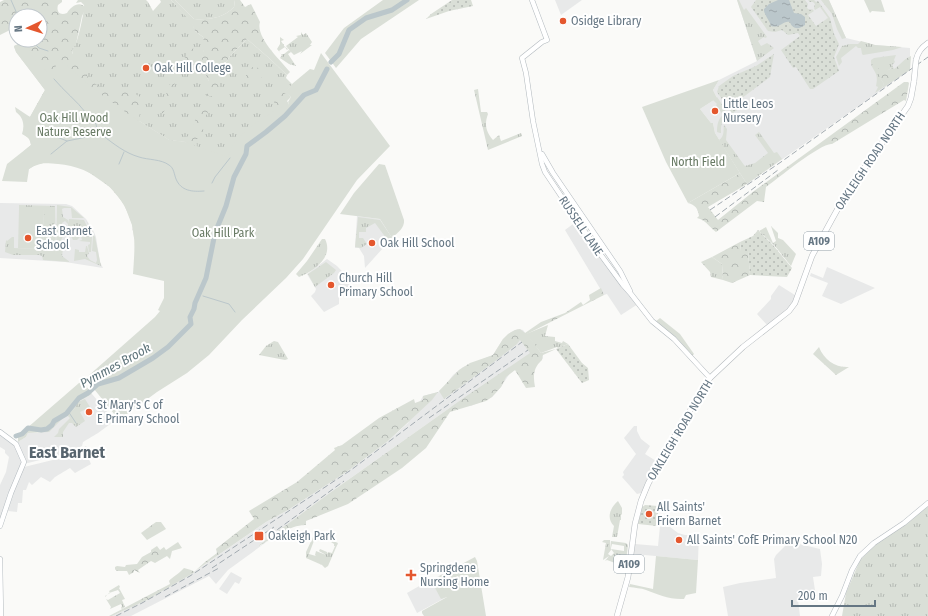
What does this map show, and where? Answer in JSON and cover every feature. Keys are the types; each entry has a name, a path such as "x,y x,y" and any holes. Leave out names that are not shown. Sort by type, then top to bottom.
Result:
{"main road":[{"name":"RUSSELL LANE","path":"532,0 547,40 542,42 522,58 542,164 548,178 623,285 652,321 674,339 710,378"},
{"name":"OAKLEIGH ROAD NORTH","path":"617,616 628,577 635,524 641,501 663,455 710,378 748,343 789,311 795,304 812,256 823,234 846,195 908,106 911,98 918,53 921,48 928,43"},
{"name":"RUSSELL LANE","path":"541,153 620,272 631,294"},
{"path":"570,210 576,207"},
{"path":"591,240 596,236"},
{"path":"0,432 16,444 24,462 11,493 0,526"},
{"path":"832,616 842,596 854,565 860,556 874,543 904,523 928,503"},
{"path":"0,559 1,616"}],"shaded area":[{"path":"555,0 582,0 561,15"},
{"path":"737,0 829,0 846,38 875,45 910,48 910,70 747,184 715,133 713,123 711,123 700,109 717,98 713,90 719,80 757,61"},
{"name":"East Barnet School","path":"0,203 66,204 72,206 86,219 94,232 100,262 103,268 65,262 0,258"},
{"name":"Oak Hill School","path":"357,216 380,219 392,238 365,268 364,256 359,248 355,248"},
{"path":"577,221 638,304 621,315 607,294 604,295 565,230"},
{"name":"Church Hill Primary School","path":"327,259 337,266 352,282 339,297 339,304 324,312 311,296 316,289 307,274"},
{"path":"827,267 875,288 841,304 822,296 828,283 810,276 811,273 823,278"},
{"path":"779,285 798,297 795,304 768,326 757,314 771,299 771,296"},
{"path":"518,329 523,330 543,358 539,363 515,370 510,373 492,397 471,406 451,407 259,545 260,546 272,538 228,570 216,584 209,576 131,616 112,616 147,600 191,574 266,522 288,510 348,471 388,441 408,423 423,396 438,392 453,375 463,367 493,355 503,339 511,332"},
{"path":"92,394 113,419 113,422 83,442 82,446 64,454 28,463 24,462 0,519 0,485 6,472 9,457 5,453 5,450 0,447 0,436 6,438 19,449 18,442 26,437 28,433 40,433 74,409 78,402"},
{"path":"634,426 637,426 637,431 641,439 650,446 645,454 656,461 641,493 637,494 622,477 624,475 623,472 636,454 624,438"},
{"path":"86,446 89,451 86,453 91,464 75,473 70,468 55,477 50,482 41,477 32,485 29,482 26,490 23,490 22,503 18,503 17,512 8,511 16,484 24,467 65,457 81,450"},
{"name":"All Saints' CofE Primary School N20","path":"660,526 670,527 678,533 685,535 699,535 698,560 634,554 635,544 658,546"},
{"path":"791,542 820,549 822,564 821,576 813,577 816,597 798,600 800,616 728,616 723,587 776,578 774,559 785,546"},
{"path":"231,572 242,578 239,584 235,582 227,594 219,589"},
{"path":"439,576 450,595 417,613 407,593"}],"green space":[{"name":"Oak Hill Wood Nature Reserve","path":"4,0 62,0 62,2 58,5 59,13 61,14 67,13 71,8 78,4 84,6 86,8 82,16 76,44 72,50 72,53 82,64 88,78 107,91 132,92 145,100 140,109 139,121 169,140 185,142 167,283 134,238 132,225 124,204 110,187 84,169 67,164 43,163 35,165 29,169 24,151 31,145 31,143 23,134 28,116 30,117 45,90 16,52 15,48 48,48 48,8 8,8 8,31 0,35 0,2"},
{"name":"Oak Hill College","path":"78,0 146,0 153,11 161,2 160,0 171,0 192,22 195,31 203,37 205,44 201,66 209,81 218,75 230,56 247,39 287,75 286,78 292,84 286,92 291,97 287,101 289,104 225,193 185,142 169,140 128,114 75,73 72,50 78,38 84,8 84,5 81,2 76,3"},
{"path":"171,0 175,0 194,19 211,19 221,16 234,7 235,0 240,0 245,7 251,4 260,22 259,28 265,42 290,72 287,75 247,39 230,56 218,75 220,86 219,92 214,96 210,96 206,101 205,105 208,112 204,119 204,136 201,139 196,139 197,146 185,142 210,88 209,81 202,67 204,45 203,37 195,31 191,22"},
{"path":"175,0 235,0 234,7 221,16 211,19 194,19"},
{"path":"383,0 419,0 361,39 336,68 325,53 344,28"},
{"path":"452,0 471,0 473,6 449,11 426,19 431,14"},
{"path":"737,0 739,0 744,10 746,8 767,37 764,37 758,41 761,46 767,43 774,48 757,61"},
{"path":"756,0 805,0 808,4 807,8 814,11 808,15 816,26 828,18 820,7 815,10 815,4 808,0 818,1 830,18 834,34 839,44 834,57 839,71 813,89 810,89 796,67 793,68 781,50 800,36 798,33 788,35 782,30 775,32 768,31 751,7"},
{"path":"821,0 829,0 846,38 842,39 832,14"},
{"path":"864,0 881,0 885,12 872,11 870,13"},
{"path":"301,32 303,35 306,33 312,42 310,45 312,45 300,54 302,51 294,55 286,46 298,37 296,36 301,35"},
{"path":"280,37 284,40 281,41 284,46 288,49 287,50 285,47 279,51 280,53 277,49 280,44"},
{"path":"861,41 875,45 902,47 863,55 861,48 856,46 841,58 842,62 839,66 836,57 842,46 858,44"},
{"name":"Oak Hill Park","path":"15,48 28,48 39,65 53,76 58,58 95,90 128,114 169,140 185,142 228,157 233,145 244,133 266,116 289,104 288,102 291,97 285,92 310,69 314,70 321,53 390,146 357,180 303,259 286,278 242,320 209,355 187,373 157,392 119,420 86,379 160,311 158,310 164,298 164,281 133,274 134,236 132,224 121,201 104,182 94,175 71,166 46,163 36,165 29,169 27,182 2,181 7,164 31,145 29,138 22,134 23,122 16,112 15,107 30,117 45,90 16,52"},
{"path":"191,48 194,49 193,55 174,85 168,105 163,113 160,113 159,111 172,80"},
{"path":"289,50 291,52 288,54 296,66 289,64 280,58 282,55 281,54 284,54"},
{"path":"774,54 770,77 738,101 740,108 733,113 731,112 717,92 719,86 733,76 756,66"},
{"path":"896,55 894,60 895,62 892,65 894,69 891,68 880,73 880,78 884,84 881,89 875,93 878,87 876,86 877,77 871,60 874,58"},
{"path":"911,56 910,70 881,89 884,84 880,78 878,68 884,67 886,68 886,71 892,68 894,69"},
{"path":"251,67 257,67 262,72 260,81 257,83 251,83 246,78 246,72"},
{"name":"North Field","path":"719,80 713,90 717,98 700,109 711,123 713,123 715,133 740,173 688,203 666,162 642,107"},
{"path":"904,82 909,83 906,101 904,100 832,144 819,149 799,162 766,187 764,202 757,201 716,232 705,222 697,218 699,216 697,209 688,203 740,173 747,184 708,207 718,220 754,191"},
{"path":"478,89 481,112 487,112 488,114 486,128 493,140 499,135 501,141 521,133 522,136 488,150 474,90"},
{"path":"282,91 287,95 285,103 288,108 278,110 275,106 273,97"},
{"path":"717,97 726,114 722,122 721,133 717,132 717,127 719,120 723,115 713,100"},
{"path":"724,125 727,129 726,140 745,166 755,163 768,153 755,135 759,132 774,153 777,152 782,159 747,184 719,140 723,135"},
{"path":"379,164 385,165 404,220 402,228 392,238 380,219 340,214 354,193"},
{"path":"19,205 55,206 56,255 57,205 71,207 84,218 72,218 71,208 62,209 63,217 68,220 68,223 69,219 84,220 92,237 91,252 89,252 88,245 90,242 79,241 82,240 81,236 77,240 73,240 71,236 73,234 68,231 70,227 68,227 68,224 65,221 62,223 60,235 63,236 61,240 64,240 62,246 62,256 70,262 43,260 42,256 39,255 13,255 5,252 6,240 7,241 12,237 14,237 14,248 43,249 44,209 19,209"},
{"path":"19,209 44,209 43,249 18,248"},
{"path":"358,217 380,220 392,238 389,242 375,223 366,228 366,232 359,232 359,238 363,238 367,244 361,248 355,247"},
{"path":"86,220 95,237 101,266 85,259 74,261 75,249 79,250 79,252 85,252 86,246 89,253 87,256 90,260 96,263 97,260 96,252 92,251 93,237"},
{"path":"771,226 778,233 778,238 783,240 796,254 791,266 774,245 759,231 766,227 773,243 776,241"},
{"path":"758,230 792,268 787,277 750,275 748,251 741,251 740,242 753,236"},
{"path":"322,239 325,239 327,246 325,257 311,271 299,277 296,274"},
{"path":"740,242 741,251 748,251 750,275 732,283 723,280 722,264 712,257"},
{"path":"712,257 722,264 723,280 711,277 710,272 701,262"},
{"path":"326,262 336,270 315,287 308,274"},
{"path":"601,288 604,295 527,334 541,353 556,349 543,355 542,360 535,369 535,387 526,388 515,370 506,377 501,387 486,401 450,412 426,448 402,468 348,504 306,521 306,525 300,525 288,529 259,546 331,492 530,353 520,340 494,362 444,399 439,391 459,370 470,363 493,355 508,334 520,329 525,333 541,322 565,313 581,302 583,305 590,300 589,295"},
{"path":"660,318 680,334 694,354 692,356 655,322"},
{"path":"548,325 545,336 555,337 555,341 562,343 563,341 568,344 541,353 526,334"},
{"path":"274,341 278,342 288,359 285,360 259,355 266,346"},
{"path":"568,344 582,363 588,368 589,380 582,383 556,349"},
{"path":"819,347 824,356 835,365 849,367 836,375 813,354"},
{"path":"83,382 92,394 78,402 74,409 68,414 65,414 49,432 28,433 26,437 18,442 19,435 79,383"},
{"path":"438,392 432,400 388,441 348,471 288,510 266,522 195,571 217,553 217,548 254,519 249,511 297,482 335,450 334,448 342,445 379,418 414,399 415,403 423,400 423,396"},
{"path":"85,399 90,407 80,412 85,421 76,427 72,423 69,423 63,432 63,437 54,437 58,433 59,429 70,418 67,415 74,409 78,402"},
{"path":"618,501 622,508 621,520 617,537 612,537 614,526 610,520 610,513"},
{"path":"645,505 658,506 657,526 638,524 641,508"},
{"path":"928,506 928,616 842,616 846,593 860,560 876,544 905,525"},
{"path":"156,522 161,522 166,529 147,540 141,533"},
{"path":"313,537 315,538 309,554 316,556 316,551 326,555 319,551 320,549 327,552 327,554 328,552 332,553 335,546 331,540 338,543 328,566 325,568 322,565 306,558 306,552"},
{"path":"604,540 610,540 611,550 608,554 611,556 614,553 611,549 624,551 624,546 612,544 611,548 611,541 626,543 628,545 625,569 622,570 623,566 607,560 605,561 609,556 603,560 606,543 602,542"},
{"path":"178,542 182,548 172,551 170,559 167,556 155,563 151,561 138,570 140,573 134,570 134,572 129,575 127,571 117,571 115,569 117,566 125,567 126,565 137,564 142,557 151,552 151,550 157,546 160,550 164,547 166,550"},
{"path":"656,556 698,560 696,593 686,595 684,599 674,599 642,589 629,587 630,584 653,589"},
{"path":"475,557 477,561 486,616 424,616 422,611 447,597 441,599 434,586 442,581 439,576"},
{"path":"184,568 195,572 147,600 109,616 170,584 169,581"},
{"path":"119,585 125,599 122,600 125,607 122,609 121,604 110,609 111,607 106,599 108,600 120,593 118,590 110,593 109,591"}],"water":[{"path":"778,0 789,0 794,13 801,14 805,17 805,25 800,28 796,28 792,26 790,22 785,22 774,27 771,26 764,9 769,4"}],"waterway":[{"path":"11,0 14,8"},
{"name":"Pymmes Brook","path":"331,62 339,54 349,30 366,18 392,10 407,0"},
{"path":"39,48 48,51"},
{"name":"Pymmes Brook","path":"16,436 22,434 28,428 41,430 47,429 54,421 66,414 79,398 88,393 98,384 119,378 153,358 168,347 191,324 190,317 206,278 215,233 226,206 234,177 246,154 247,146 285,116 304,95 316,90 327,69"},
{"path":"54,79 79,104 96,124 98,135 102,135 129,153 166,163 171,166 178,183 187,190 204,191"},
{"path":"47,133 67,141"},
{"path":"51,154 67,141 97,135"},
{"path":"119,164 124,152"},
{"path":"212,183 230,158"},
{"path":"203,296 229,304 235,312"},
{"path":"68,411 76,423"}],"railway":[{"path":"710,210 781,162 928,57"},
{"path":"715,217 778,170"},
{"path":"116,616 190,576 351,470 522,342"},
{"path":"429,418 528,350"},
{"path":"270,535 344,481"},
{"path":"212,568 274,527"},
{"path":"165,597 219,568"}],"place":[{"name":"Osidge Library","path":"563,21"},
{"name":"Oak Hill College","path":"146,68"},
{"name":"Little Leos Nursery","path":"715,111"},
{"name":"East Barnet School","path":"28,238"},
{"name":"Oak Hill School","path":"372,243"},
{"name":"Church Hill Primary School","path":"331,285"},
{"name":"St Mary's C of E Primary School","path":"89,412"},
{"name":"All Saints' Friern Barnet","path":"649,514"},
{"name":"Oakleigh Park","path":"259,536"},
{"name":"All Saints' CofE Primary School N20","path":"679,540"},
{"name":"Springdene Nursing Home","path":"411,575"}],"district":[{"name":"East Barnet","path":"67,452"}]}
